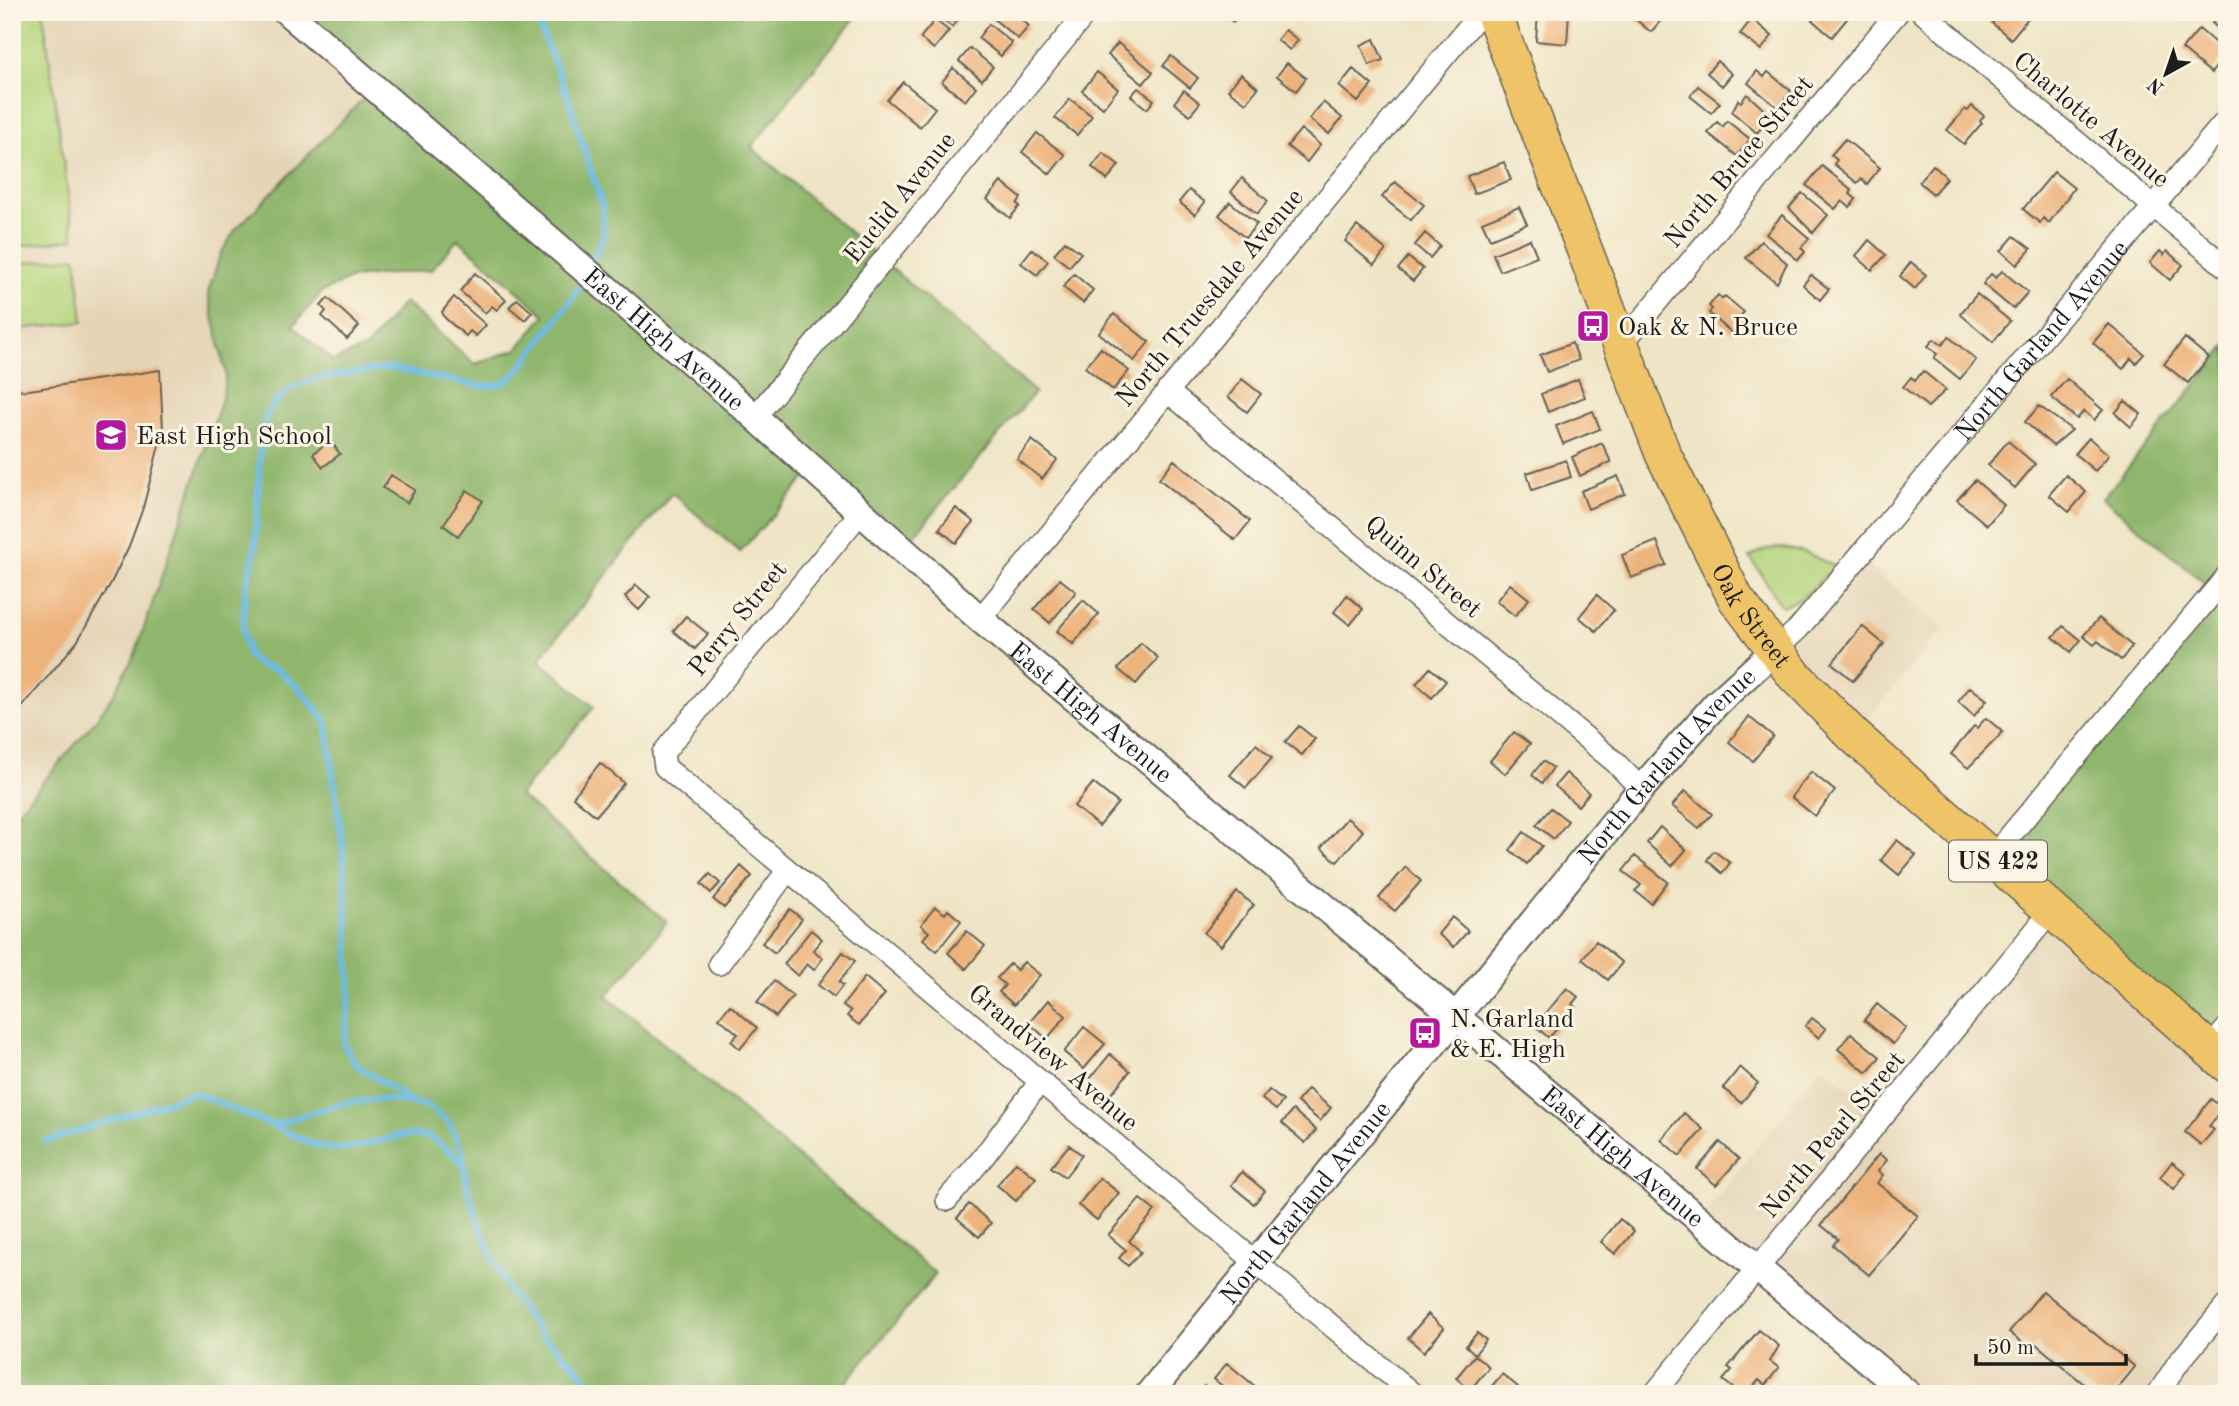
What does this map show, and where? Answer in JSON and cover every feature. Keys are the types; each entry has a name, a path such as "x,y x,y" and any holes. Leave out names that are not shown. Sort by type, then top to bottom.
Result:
{"highway":[{"name":"Oak Street","path":"1493,12 1663,454 1736,599 1774,651 1854,736 2053,909 2221,1048"}],"street":[{"name":"East High Avenue","path":"287,12 755,417 980,619 1908,1394"},
{"name":"Euclid Avenue","path":"755,417 1087,12"},
{"name":"North Truesdale Avenue","path":"980,619 1481,12"},
{"name":"North Bruce Street","path":"1621,345 1898,12"},
{"name":"Charlotte Avenue","path":"1922,12 2227,268"},
{"name":"North Garland Avenue","path":"1149,1394 1641,789 1716,704 1798,629 2227,119"},
{"name":"Quinn Street","path":"1167,391 1605,753 1641,789"},
{"name":"Perry Street","path":"663,761 663,753 860,513"},
{"path":"1993,856 2227,576"},
{"name":"Grandview Avenue","path":"663,761 671,774 1413,1394"},
{"path":"719,964 788,872"},
{"name":"North Pearl Street","path":"1654,1394 2053,909"},
{"path":"947,1200 1039,1083"},
{"path":"2158,1394 2178,1363 2227,1305"}],"shaded area":[{"name":"East High School","path":"12,12 287,12 375,88 235,230 220,255 226,375 221,402 135,654 114,694 91,726 12,818"},
{"path":"1859,557 1943,629 1854,736 1774,651"},
{"path":"2053,909 2227,1028 2227,1394 1908,1394 1700,1220 1821,1066 1883,1115"}],"green space":[{"path":"12,12 43,12 74,239 12,247"},
{"path":"287,12 860,12 751,147 1035,392 902,550 813,470 740,552 672,493 539,660 594,707 519,795 667,922 607,996 936,1274 836,1394 12,1394 12,818 91,726 114,694 135,654 221,402 226,375 208,293 220,255 235,230 374,88","holes":["458,239 545,315 517,349 475,364 404,302 367,347 333,361 293,326 322,292 352,278 431,270"]},
{"path":"76,257 83,322 12,330 12,264"},
{"path":"2227,346 2227,1028 2209,1050 1993,856 2214,591 2103,498"},
{"path":"1782,548 1805,552 1836,567 1802,598 1782,607 1750,557 1766,549"}],"building":[{"path":"943,12 964,12 952,27 939,17"},
{"path":"1001,12 1012,12 1029,26 1018,39 995,20"},
{"path":"1222,12 1242,12 1233,22"},
{"path":"1538,12 1569,12 1567,44 1536,41"},
{"path":"1639,12 1654,12 1662,19 1651,32 1634,18"},
{"path":"1672,12 1689,12 1682,21"},
{"path":"1818,12 1851,14 1832,37 1812,20"},
{"path":"2001,12 2033,12 2011,39 1992,23"},
{"path":"2211,12 2227,12 2227,36 2212,23 2214,19 2209,15"},
{"path":"1752,19 1772,36 1761,50 1740,34"},
{"path":"935,20 949,31 934,49 920,38"},
{"path":"989,24 1012,43 1001,56 978,38"},
{"path":"2199,29 2227,53 2211,73 2182,49"},
{"path":"1285,30 1298,40 1290,50 1277,40"},
{"path":"1374,39 1383,60 1369,65 1361,45"},
{"path":"1118,43 1153,72 1143,84 1108,55"},
{"path":"970,48 993,67 982,80 959,61"},
{"path":"1171,56 1198,78 1190,88 1163,66"},
{"path":"1717,61 1732,74 1722,86 1707,73"},
{"path":"1287,63 1306,78 1296,91 1277,76"},
{"path":"953,68 976,87 965,101 942,82"},
{"path":"1353,69 1372,85 1358,102 1339,86"},
{"path":"1757,71 1764,77 1768,72 1791,91 1778,108 1748,83"},
{"path":"1097,72 1118,89 1103,108 1082,91"},
{"path":"1241,74 1258,88 1246,103 1228,90"},
{"path":"903,82 935,108 920,127 887,100"},
{"path":"1698,86 1720,103 1711,113 1690,96"},
{"path":"1138,88 1154,100 1147,109 1131,96"},
{"path":"1184,90 1200,103 1190,115 1174,103"},
{"path":"1747,94 1771,116 1757,133 1732,112 1738,100 1741,102"},
{"path":"1070,99 1092,116 1077,135 1055,118"},
{"path":"1323,102 1342,118 1329,134 1309,119"},
{"path":"1972,106 1984,116 1980,121 1982,123 1964,144 1947,130 1965,109 1968,111"},
{"path":"1727,121 1750,139 1737,156 1708,133 1717,122 1723,127"},
{"path":"1301,129 1320,145 1307,162 1287,146"},
{"path":"1037,133 1065,155 1050,174 1022,152"},
{"path":"1845,139 1880,168 1867,184 1861,179 1857,183 1834,164 1837,160 1831,155"},
{"path":"1103,153 1119,165 1107,180 1092,167"},
{"path":"1504,162 1511,180 1474,194 1467,176"},
{"path":"1933,165 1947,178 1933,194 1919,182"},
{"path":"1822,166 1852,190 1850,194 1856,199 1850,207 1842,201 1835,209 1806,185"},
{"path":"2054,172 2074,188 2049,223 2043,218 2040,223 2023,209"},
{"path":"1242,178 1268,201 1257,214 1231,192"},
{"path":"1001,182 1021,198 1017,204 1020,206 1010,218 987,199"},
{"path":"1395,182 1424,205 1411,220 1382,197"},
{"path":"1189,190 1205,202 1195,215 1179,202"},
{"path":"1802,193 1828,215 1813,233 1789,208"},
{"path":"1230,202 1257,224 1245,238 1219,215"},
{"path":"1519,207 1527,224 1490,239 1482,222"},
{"path":"1782,215 1809,238 1801,248 1805,252 1798,260 1766,234"},
{"path":"1357,226 1386,250 1374,265 1345,241"},
{"path":"1425,233 1440,246 1430,258 1415,245"},
{"path":"2014,236 2031,249 2017,265 2001,251"},
{"path":"1530,239 1537,256 1500,271 1493,254"},
{"path":"1869,240 1886,255 1872,270 1856,256"},
{"path":"1065,241 1081,253 1069,267 1054,254"},
{"path":"1761,241 1787,263 1777,283 1746,258"},
{"path":"1032,249 1048,261 1037,275 1021,263"},
{"path":"2160,251 2164,255 2167,251 2183,265 2170,280 2150,263"},
{"path":"1408,257 1423,269 1413,281 1398,269"},
{"path":"1911,262 1926,275 1915,289 1900,276"},
{"path":"2002,271 2028,292 2013,309 1983,284 1991,274 1996,278"},
{"path":"475,273 506,300 497,310 492,306 485,313 460,291"},
{"path":"1074,274 1093,290 1083,303 1063,287"},
{"path":"1811,275 1829,289 1820,300 1803,285"},
{"path":"1977,294 2010,321 1993,342 1960,314"},
{"path":"1718,295 1722,299 1725,296 1744,312 1739,318 1743,320 1732,333 1709,313 1712,309 1709,306"},
{"path":"454,297 486,325 476,336 470,331 466,336 445,318 442,312"},
{"path":"328,298 359,326 347,339 322,316 326,311 321,306"},
{"path":"517,299 532,312 525,320 509,307"},
{"path":"1114,314 1149,342 1134,361 1099,333"},
{"path":"2109,324 2144,354 2136,363 2131,358 2123,369 2093,343"},
{"path":"1949,337 1976,360 1960,379 1934,358 1937,354 1928,346 1934,339 1942,345"},
{"path":"2185,338 2209,358 2188,383 2164,364"},
{"path":"1572,343 1579,360 1547,372 1540,355"},
{"path":"1101,348 1129,371 1113,390 1085,367"},
{"path":"160,370 163,430 143,508 129,546 77,642 12,719 12,452 19,422 12,423 12,383 23,391"},
{"path":"1923,371 1946,390 1928,407 1903,387 1911,377 1915,381"},
{"path":"1242,379 1261,394 1247,412 1228,397"},
{"path":"1578,379 1585,397 1548,412 1541,394"},
{"path":"2067,379 2103,410 2094,420 2084,411 2077,419 2051,397"},
{"path":"2125,401 2141,414 2131,427 2115,413"},
{"path":"2039,406 2072,430 2053,446 2025,422"},
{"path":"1593,411 1600,429 1563,444 1556,426"},
{"path":"2089,438 2109,455 2095,471 2075,454"},
{"path":"330,440 340,454 323,467 313,454"},
{"path":"1032,440 1057,460 1042,479 1017,459"},
{"path":"2008,441 2035,464 2015,488 1988,465"},
{"path":"1602,443 1611,462 1580,476 1572,457"},
{"path":"1174,460 1250,521 1235,540 1159,479"},
{"path":"1566,460 1571,477 1532,490 1527,473"},
{"path":"391,475 415,490 407,503 383,488"},
{"path":"2066,475 2086,492 2069,512 2049,495"},
{"path":"1618,476 1625,494 1588,509 1581,491"},
{"path":"1975,480 2004,505 1987,525 1957,500"},
{"path":"467,490 483,501 458,536 443,525"},
{"path":"956,508 974,522 956,543 939,529"},
{"path":"1657,541 1666,565 1631,578 1622,555"},
{"path":"1060,579 1076,592 1050,623 1034,609"},
{"path":"1510,584 1529,599 1515,616 1496,601"},
{"path":"636,585 650,597 639,610 625,597"},
{"path":"1347,595 1363,609 1350,625 1334,612"},
{"path":"1597,595 1614,610 1596,631 1579,617"},
{"path":"1083,600 1099,614 1073,644 1057,631"},
{"path":"686,616 708,634 695,649 673,631"},
{"path":"2099,618 2132,646 2121,660 2098,641 2094,645 2083,636"},
{"path":"1862,626 1884,644 1853,681 1832,663"},
{"path":"2063,626 2081,640 2071,652 2053,637"},
{"path":"1141,643 1158,658 1136,684 1118,669"},
{"path":"1430,668 1446,681 1432,698 1416,684"},
{"path":"1970,687 1987,700 1974,716 1958,702"},
{"path":"1749,717 1773,736 1753,761 1729,742"},
{"path":"1986,718 2003,732 1968,768 1951,754 1974,726 1977,728"},
{"path":"1299,726 1315,739 1302,755 1285,742"},
{"path":"1514,732 1530,744 1505,774 1490,761"},
{"path":"1256,744 1272,758 1246,788 1230,775"},
{"path":"1543,761 1553,768 1542,783 1532,775"},
{"path":"600,763 624,783 596,816 573,797"},
{"path":"1811,772 1835,791 1815,816 1791,797"},
{"path":"1566,773 1589,793 1578,806 1555,786"},
{"path":"1093,783 1118,803 1099,826 1074,806"},
{"path":"1685,791 1712,814 1699,828 1672,806"},
{"path":"1551,808 1568,821 1554,839 1536,825"},
{"path":"1347,818 1363,831 1337,862 1321,848"},
{"path":"1660,827 1686,850 1672,866 1647,843"},
{"path":"1524,832 1542,846 1527,864 1510,850"},
{"path":"1897,840 1916,855 1899,875 1881,860"},
{"path":"1714,851 1730,863 1722,873 1707,860"},
{"path":"1635,856 1668,882 1651,903 1635,891 1641,885 1623,871"},
{"path":"741,866 752,876 724,908 713,899"},
{"path":"1406,867 1421,881 1395,911 1379,898"},
{"path":"710,874 720,883 711,893 701,884"},
{"path":"1237,892 1254,905 1221,946 1204,933"},
{"path":"935,907 945,914 948,910 961,921 937,951 923,939 929,932 921,925"},
{"path":"790,909 802,919 775,953 762,943"},
{"path":"1452,917 1468,931 1454,947 1438,934"},
{"path":"811,930 822,939 813,950 823,958 814,970 807,964 798,976 784,964"},
{"path":"967,931 985,946 966,969 948,953"},
{"path":"1596,941 1622,963 1608,980 1582,959"},
{"path":"843,952 855,961 839,982 843,985 834,997 818,985"},
{"path":"1024,962 1040,975 1014,1005 999,992 1005,985 997,978 1010,964 1017,970"},
{"path":"865,977 885,994 859,1025 847,1016 851,1011 843,1005"},
{"path":"774,981 793,996 776,1017 757,1002"},
{"path":"1567,988 1578,997 1572,1004 1575,1007 1549,1038 1535,1026"},
{"path":"1048,1000 1066,1016 1047,1039 1029,1023"},
{"path":"1877,1004 1906,1028 1893,1044 1864,1020"},
{"path":"730,1005 757,1028 740,1049 731,1041 738,1034 719,1018"},
{"path":"1812,1018 1826,1029 1819,1038 1805,1026"},
{"path":"1084,1027 1105,1044 1084,1069 1064,1052"},
{"path":"1851,1033 1880,1057 1867,1073 1838,1049"},
{"path":"1110,1054 1130,1071 1109,1096 1089,1080"},
{"path":"1740,1067 1758,1083 1741,1103 1723,1088"},
{"path":"1308,1089 1331,1108 1320,1121 1297,1102"},
{"path":"1269,1090 1283,1101 1276,1110 1262,1099"},
{"path":"2211,1099 2223,1109 2209,1126 2214,1130 2201,1145 2185,1132"},
{"path":"1293,1110 1316,1130 1305,1143 1282,1123"},
{"path":"1684,1113 1703,1129 1680,1156 1661,1140"},
{"path":"1720,1142 1739,1159 1716,1185 1697,1169"},
{"path":"1069,1145 1082,1155 1065,1177 1051,1167"},
{"path":"1879,1154 1887,1160 1878,1171 1883,1175 1877,1183 1918,1216 1869,1275 1833,1245 1838,1239 1821,1225"},
{"path":"1016,1162 1036,1178 1016,1201 997,1185"},
{"path":"2172,1162 2186,1173 2174,1189 2160,1177"},
{"path":"1242,1172 1265,1191 1254,1204 1231,1185"},
{"path":"1100,1178 1119,1193 1097,1220 1078,1205"},
{"path":"1140,1199 1155,1211 1129,1241 1141,1252 1128,1266 1119,1258 1126,1250 1108,1235"},
{"path":"969,1204 991,1223 979,1237 957,1218"},
{"path":"1620,1219 1634,1231 1615,1254 1601,1242"},
{"path":"2043,1291 2135,1367 2113,1394 2096,1394 2036,1344 2032,1350 2009,1332"},
{"path":"1428,1314 1444,1328 1424,1352 1408,1338"},
{"path":"1759,1330 1779,1346 1770,1361 1779,1368 1765,1385 1759,1380 1751,1389 1751,1394 1740,1394 1723,1380 1732,1370 1728,1367"},
{"path":"1477,1333 1486,1340 1475,1354 1466,1346"},
{"path":"1475,1355 1489,1367 1470,1390 1456,1378"},
{"path":"1227,1363 1256,1387 1250,1394 1232,1394 1214,1379"},
{"path":"1502,1374 1518,1387 1513,1394 1485,1394"},
{"path":"1204,1386 1214,1394 1197,1394"}],"waterway":[{"path":"534,12 566,92 602,205 604,235 590,267"},
{"path":"415,1104 355,1064 344,1044 350,993 349,950 343,848 326,721 299,688 276,669 261,666 248,656 243,631 245,591 255,551 261,436 267,414 277,400 293,387 318,378 389,368 485,387 504,383 519,370 575,295 585,277"},
{"path":"45,1142 194,1093 272,1125 344,1103 379,1099 426,1105 449,1123 462,1151 467,1187 482,1233 510,1293 541,1334 578,1368 598,1394"},
{"path":"272,1125 313,1144 338,1149 419,1135 439,1143 464,1165"}],"place":[{"name":"Oak & N. Bruce","path":"1593,326"},
{"name":"East High School","path":"111,435"},
{"name":"N. Garland & E. High","path":"1425,1033"}]}
